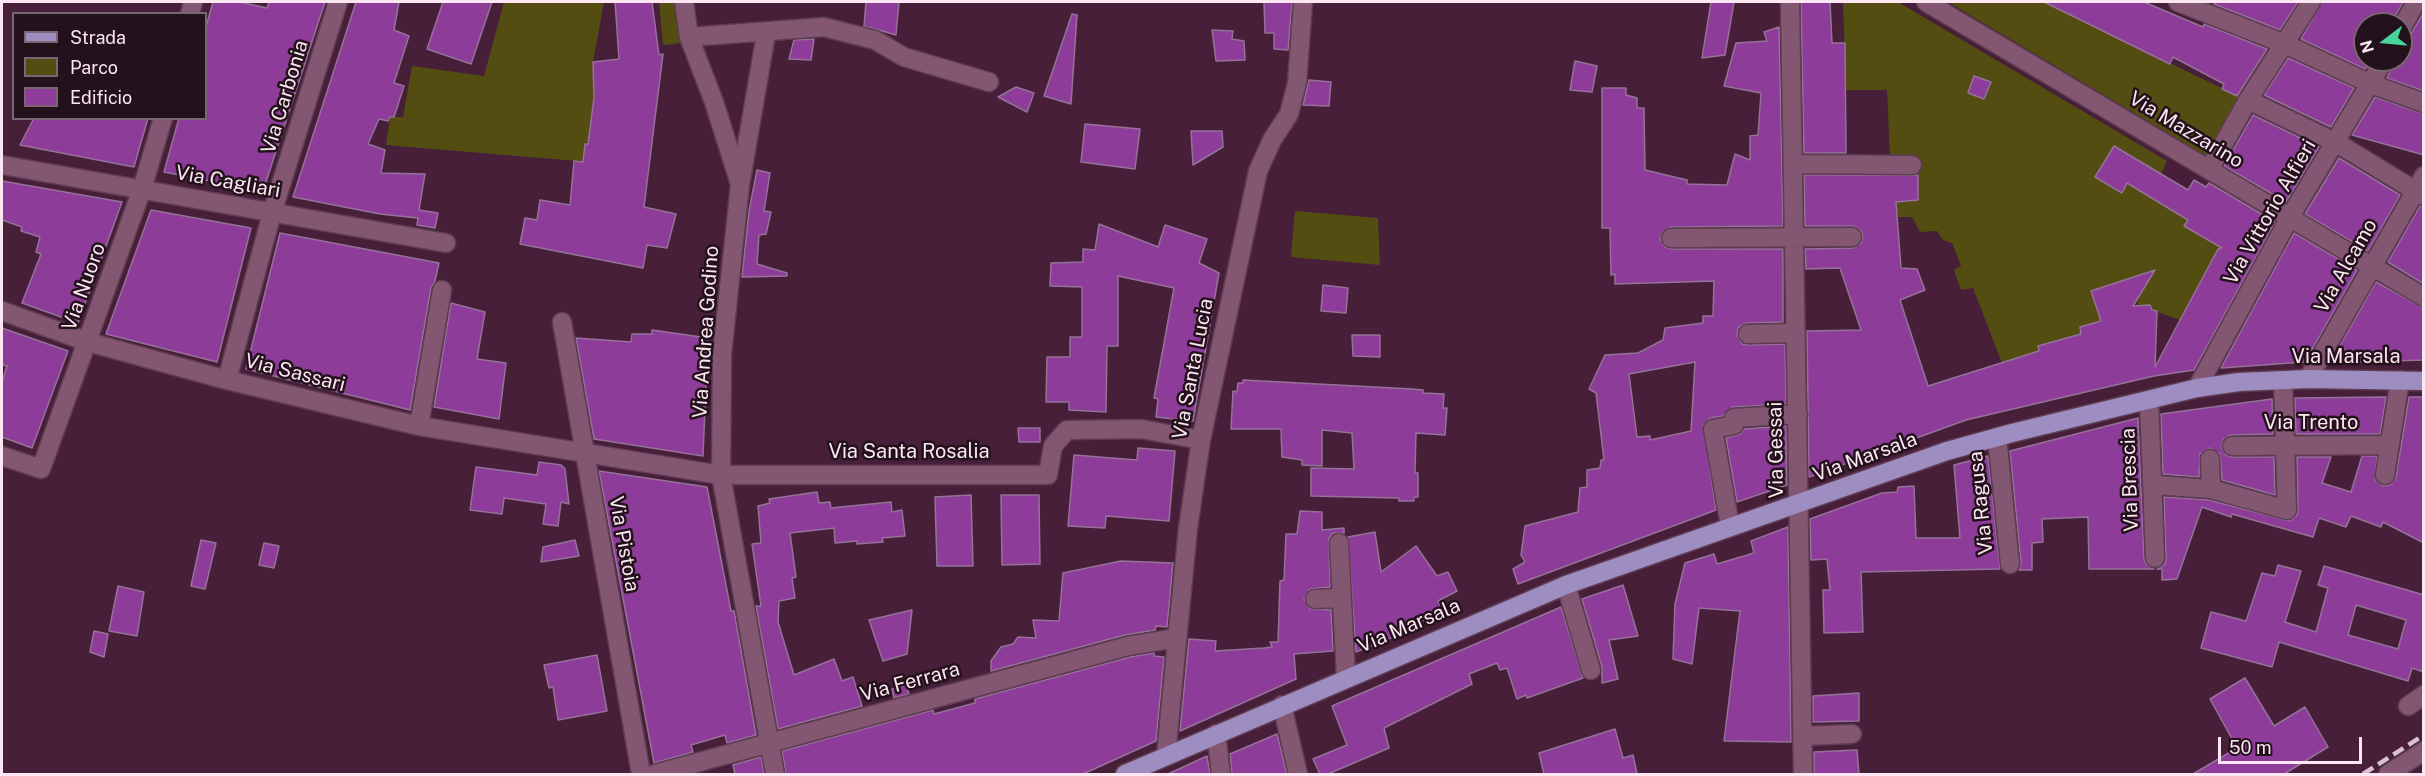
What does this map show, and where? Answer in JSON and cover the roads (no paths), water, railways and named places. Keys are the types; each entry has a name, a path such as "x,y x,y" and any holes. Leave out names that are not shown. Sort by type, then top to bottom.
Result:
{"main road":[{"name":"Via Marsala","path":"1125,774 1346,677 1566,585 1947,451 2197,388 2239,382 2308,379 2424,381"}],"street":[{"name":"Via Carbonia","path":"227,380 272,213 338,2"},
{"path":"684,2 689,37 714,102 740,185"},
{"name":"Via Santa Lucia","path":"1166,755 1188,528 1201,440 1258,171 1272,140 1289,114 1297,83 1303,2"},
{"name":"Via Gessai","path":"1791,2 1803,774"},
{"name":"Via Mazzarino","path":"1926,2 2424,297"},
{"path":"2178,2 2205,7 2371,84 2424,103"},
{"path":"2209,170 2248,100 2312,2"},
{"path":"689,37 824,27 852,32 875,40 904,57 989,82"},
{"name":"Via Andrea Godino","path":"766,33 740,185 722,354 721,475 775,774"},
{"name":"Via Vittorio Alfieri","path":"2197,388 2290,217 2337,143 2378,72"},
{"path":"2248,100 2337,143 2421,188"},
{"name":"Via Nuoro","path":"2,456 41,469 142,189 162,120"},
{"path":"1793,164 1912,165"},
{"name":"Via Cagliari","path":"2,165 446,243"},
{"name":"Via Alcamo","path":"2308,379 2371,267 2421,188"},
{"path":"1671,238 1852,237"},
{"path":"419,426 442,290"},
{"name":"Via Sassari","path":"2,311 88,342 227,380 419,426 585,453"},
{"name":"Via Pistoia","path":"562,322 641,774"},
{"path":"1748,334 1796,333"},
{"path":"2154,484 2211,489 2287,510 2283,380"},
{"path":"2385,475 2400,380"},
{"name":"Via Brescia","path":"2149,401 2156,558"},
{"path":"1730,526 1713,429 1734,425 1734,417 1798,414"},
{"name":"Via Santa Rosalia","path":"585,453 721,475 1048,475 1053,446 1067,430 1140,429 1201,440"},
{"name":"Via Ragusa","path":"1997,437 2010,564"},
{"name":"Via Trento","path":"2232,446 2390,445"},
{"path":"2210,459 2211,489"},
{"name":"Via Marsala","path":"1339,543 1346,677"},
{"path":"1566,585 1592,670"},
{"path":"1315,599 1342,598"},
{"name":"Via Ferrara","path":"655,774 1128,646 1177,638"},
{"path":"2408,706 2424,695"},
{"path":"1282,705 1298,774"},
{"path":"1216,734 1221,774"},
{"path":"1803,736 1852,734"},
{"path":"2388,774 2424,751"}],"railway":[{"path":"2363,774 2424,735"}]}
